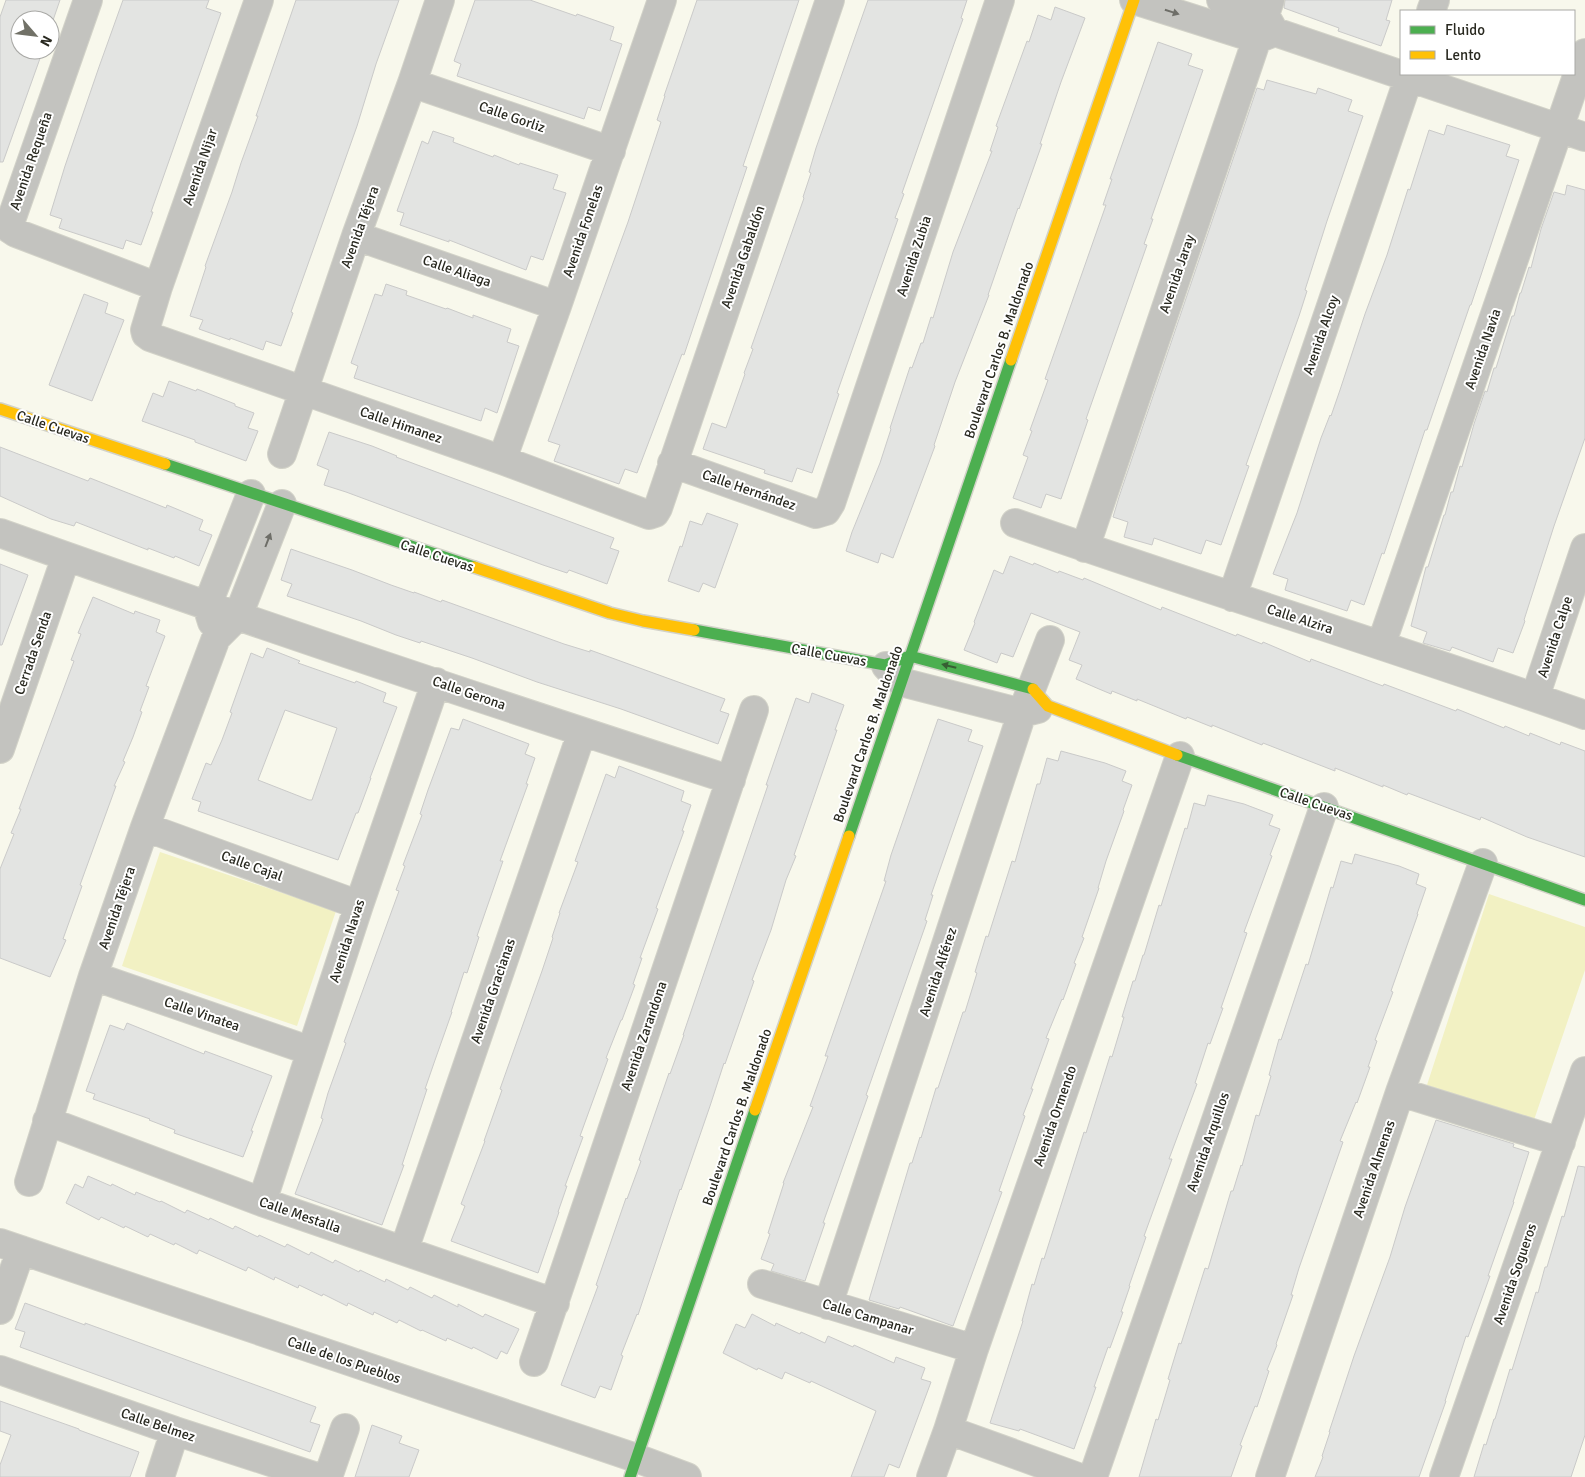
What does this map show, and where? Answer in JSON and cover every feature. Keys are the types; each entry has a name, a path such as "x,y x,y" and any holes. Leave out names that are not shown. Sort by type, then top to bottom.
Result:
{"street":[{"name":"Avenida Requeña","path":"88,0 10,223 10,228 16,233 158,287"},
{"name":"Avenida Nijar","path":"146,334 145,330 158,287 259,0"},
{"name":"Avenida Téjera","path":"282,454 356,236 440,0"},
{"name":"Avenida Fonelas","path":"502,460 558,306 662,0"},
{"name":"Avenida Gabaldón","path":"655,513 830,0"},
{"name":"Avenida Zubia","path":"826,511 832,504 1000,0"},
{"path":"1134,0 1267,21"},
{"name":"Boulevard Carlos B. Maldonado","path":"633,1468 893,673 910,656 1134,0"},
{"path":"1221,0 1267,21 1400,71"},
{"name":"Avenida Jaray","path":"1085,548 1267,21"},
{"name":"Avenida Navia","path":"1381,645 1585,53"},
{"path":"1410,75 1585,137"},
{"name":"Avenida Alcoy","path":"1232,597 1410,75"},
{"name":"Calle Gorliz","path":"412,83 611,151"},
{"name":"Calle Aliaga","path":"356,236 558,306"},
{"name":"Calle Himanez","path":"146,334 502,460 649,515 655,513"},
{"name":"Calle Cuevas","path":"0,409 610,613 1034,702"},
{"name":"Calle Hernández","path":"672,463 816,514 826,511"},
{"path":"216,638 207,606 251,494"},
{"name":"Avenida Téjera","path":"29,1182 93,976 145,827 216,638 238,616 282,504"},
{"name":"Calle Alzira","path":"1015,523 1585,715"},
{"path":"0,533 207,606"},
{"name":"Avenida Calpe","path":"1535,697 1585,548"},
{"name":"Cerrada Senda","path":"0,749 66,556"},
{"name":"Calle Gerona","path":"207,606 731,780"},
{"name":"Avenida Alférez","path":"828,1305 1034,702 1050,640"},
{"name":"Calle Cuevas","path":"893,673 910,656 1180,756 1585,900"},
{"name":"Avenida Navas","path":"262,1202 359,905 436,682"},
{"name":"Avenida Zarandona","path":"534,1362 754,710"},
{"name":"Avenida Gracianas","path":"404,1250 582,732"},
{"name":"Avenida Ormendo","path":"931,1477 1180,756"},
{"name":"Avenida Arquillos","path":"1093,1477 1324,807"},
{"name":"Calle Cajal","path":"145,827 359,905"},
{"name":"Avenida Almenas","path":"1270,1477 1400,1092 1483,863"},
{"name":"Calle Vinatea","path":"93,976 311,1051"},
{"name":"Avenida Sogueros","path":"1444,1477 1585,1070"},
{"path":"1400,1092 1561,1142"},
{"name":"Calle Mestalla","path":"47,1121 262,1202 554,1302"},
{"path":"0,1310 11,1247"},
{"name":"Calle de los Pueblos","path":"11,1247 633,1468 688,1477"},
{"name":"Calle Campanar","path":"762,1284 974,1349"},
{"name":"Calle Belmez","path":"0,1370 175,1431 317,1477"},
{"path":"328,1477 345,1428"},
{"path":"948,1430 1078,1477"},
{"path":"160,1477 175,1431"}],"green space":[{"path":"160,852 336,911 297,1026 122,966"},
{"path":"1489,894 1585,927 1585,970 1534,1120 1427,1085"}],"building":[{"path":"6,0 60,0 57,10 10,10 10,60 39,60 3,162 0,162 0,17"},
{"path":"123,0 209,0 206,8 221,13 141,245 126,240 123,249 59,228 62,219 50,215 65,166"},
{"path":"296,0 399,0 376,64 357,126 291,312 293,313 281,346 266,341 263,350 199,329 203,320 190,316 205,266 258,116 256,116"},
{"path":"475,0 530,0 614,27 610,40 622,44 600,111 588,107 584,119 457,76 461,64 454,61"},
{"path":"697,0 799,0 743,166 747,167 684,355 682,354 637,473 625,469 619,484 554,461 560,445 548,441 628,222 661,122 657,120 664,96"},
{"path":"868,0 967,0 961,18 963,19 902,193 904,194 895,218 898,219 837,393 839,394 812,473 797,468 792,482 764,473 765,470 703,449 712,423 726,428 753,349 751,348 804,198 816,148"},
{"path":"1285,0 1392,0 1386,20 1390,21 1381,46 1338,31 1339,28 1284,8"},
{"path":"1055,7 1085,18 1061,82 1040,144 1042,144 989,295 955,382 935,446 893,558 881,553 878,563 846,551 852,532 880,463 910,367 912,368 921,343 923,343 931,317 933,318 953,252 992,151 990,151 998,127 996,126 1027,41 1029,42 1038,15 1051,20"},
{"path":"1158,42 1192,54 1188,65 1203,70 1151,219 1153,219 1144,244 1147,245 1086,419 1088,420 1061,499 1046,494 1041,508 1013,498 1028,457 1023,455 1048,380 1045,379 1106,205 1103,205 1112,179 1110,179"},
{"path":"1267,80 1316,94 1318,88 1352,100 1348,111 1363,116 1327,221 1305,290 1307,291 1299,316 1246,465 1249,466 1221,545 1206,540 1201,554 1154,538 1152,545 1124,537 1128,522 1113,517 1257,88 1264,90"},
{"path":"1447,125 1510,145 1506,156 1519,160 1471,305 1427,430 1425,430 1384,554 1382,553 1364,605 1351,600 1347,611 1285,590 1288,579 1273,574 1297,513 1321,438 1331,416 1429,130 1444,135"},
{"path":"433,131 454,138 453,142 493,157 494,155 519,165 520,163 558,175 553,189 566,193 543,260 531,256 526,270 449,240 449,242 400,225 404,213 397,211 422,141 428,144"},
{"path":"1567,185 1585,190 1585,438 1513,653 1498,648 1493,662 1452,647 1450,651 1423,643 1427,632 1411,626 1426,567 1428,567 1460,466 1462,467 1485,391 1487,392 1494,368 1496,368 1529,267 1531,268 1541,229 1554,192 1565,195"},
{"path":"386,284 407,291 406,295 473,318 473,315 511,329 507,342 519,346 497,413 485,408 481,421 354,378 358,366 351,363 375,294 382,296"},
{"path":"84,294 108,303 105,313 124,320 92,401 49,385"},
{"path":"169,381 196,391 197,389 254,413 248,428 258,431 246,461 142,421 153,393 163,397"},
{"path":"329,432 372,446 396,457 614,538 610,548 619,551 607,584 569,570 567,573 543,565 324,485 329,470 317,465"},
{"path":"0,447 88,481 90,478 166,508 167,505 203,520 199,530 212,535 199,566 175,556 174,558 148,548 148,550 76,522 74,526 51,519 0,496"},
{"path":"707,513 738,524 715,588 703,583 699,592 668,581 690,521 702,525"},
{"path":"291,549 564,644 590,652 590,650 725,699 720,711 729,714 718,744 621,709 421,641 420,643 396,635 287,596 292,584 281,580"},
{"path":"1010,556 1058,573 1059,571 1083,580 1084,578 1161,610 1162,607 1236,636 1237,634 1262,644 1263,642 1310,662 1311,659 1456,711 1457,709 1504,728 1505,726 1529,736 1530,733 1560,745 1561,742 1585,751 1585,857 1527,837 1481,817 1480,820 1408,793 1407,795 1383,785 1383,787 1335,768 1335,771 1212,725 1212,727 1187,717 1186,719 1137,699 1137,701 1112,691 1111,694 1076,679 1082,665 1069,660 1080,632 1031,613 1013,657 1001,653 997,663 964,650 994,570 1003,574"},
{"path":"0,564 28,575 2,645 0,645"},
{"path":"93,597 134,614 135,611 160,620 156,632 165,636 146,686 149,687 140,711 142,712 123,761 125,762 114,786 116,786 80,885 82,886 63,939 66,940 50,977 0,958 0,869 14,834 11,833 21,809 19,809 74,661 71,660 81,634 78,633"},
{"path":"267,648 300,661 298,663 355,683 356,681 386,693 383,702 397,707 358,813 356,813 338,860 198,811 201,802 192,799 206,763 211,765 222,740 251,653 263,658","holes":["285,710 337,728 312,800 258,780"]},
{"path":"812,693 844,705 835,730 837,730 794,855 796,856 786,880 771,930 752,980 754,981 680,1189 638,1315 621,1355 623,1356 611,1390 600,1386 595,1398 561,1385 598,1286 596,1285 626,1198 641,1161 639,1160 684,1035 796,698 809,703"},
{"path":"463,719 529,744 525,754 535,758 526,784 528,784 500,861 503,861 477,936 479,937 467,973 464,972 425,1089 427,1089 402,1165 404,1165 382,1225 295,1194 323,1119 321,1118 328,1093 346,1043 344,1042 399,891 396,890 405,866 403,865 422,815 420,814 428,790 451,728 459,730"},
{"path":"938,719 972,730 968,741 983,746 931,895 933,895 925,920 927,921 866,1095 868,1096 823,1223 825,1223 805,1281 771,1271 774,1264 761,1259 770,1234 768,1233 783,1183 813,1107 810,1106 828,1056 825,1056 886,881 884,881 891,855"},
{"path":"1061,751 1126,771 1122,781 1132,785 1082,937 1084,938 1074,963 1076,964 1046,1038 1049,1039 999,1191 1002,1192 953,1326 900,1307 899,1309 869,1300 910,1163 912,1163 921,1138 936,1088 938,1088 963,1012 965,1012 986,936 988,937 1012,861 1015,862 1037,784 1040,784 1047,758 1058,761"},
{"path":"619,766 684,791 681,801 691,805 682,831 684,831 656,908 658,909 640,958 642,958 633,984 635,985 606,1058 608,1059 580,1136 583,1137 565,1186 567,1186 538,1273 451,1241 465,1206 461,1204 485,1141 502,1090 500,1089 578,862 575,861 606,774 615,778"},
{"path":"1208,795 1244,804 1273,815 1269,825 1280,829 1244,932 1247,933 1221,1008 1223,1008 1210,1044 1208,1043 1195,1083 1197,1084 1169,1159 1172,1159 1144,1236 1146,1237 1121,1312 1123,1312 1110,1348 1108,1347 1074,1449 1020,1429 1019,1431 990,1423 1023,1321 1032,1284 1034,1285 1042,1258 1044,1259 1084,1132 1086,1133 1110,1056 1112,1057 1133,981 1135,981 1144,955 1159,905 1161,906 1185,828 1187,829 1194,803 1205,806"},
{"path":"1355,854 1399,866 1419,874 1416,884 1426,888 1391,991 1393,992 1375,1040 1377,1041 1368,1067 1370,1067 1340,1141 1343,1142 1299,1268 1291,1295 1293,1295 1267,1370 1269,1371 1257,1407 1255,1406 1240,1445 1242,1446 1231,1477 1139,1477 1170,1380 1168,1379 1179,1343 1181,1344 1205,1268 1208,1269 1231,1191 1233,1191 1242,1166 1256,1115 1259,1116 1271,1076 1269,1075 1279,1039 1281,1040 1306,964 1308,965 1331,887 1333,888 1341,861 1352,864"},
{"path":"127,1023 204,1054 205,1051 272,1076 243,1157 174,1133 175,1130 150,1119 93,1099 95,1094 86,1091 110,1025 124,1030"},
{"path":"1436,1120 1514,1144 1513,1147 1529,1152 1488,1276 1490,1276 1468,1337 1466,1336 1446,1401 1419,1477 1315,1477 1354,1356 1390,1257 1405,1207"},
{"path":"1578,1166 1585,1167 1585,1435 1571,1477 1474,1477 1484,1444 1486,1445 1495,1419 1510,1369 1512,1370 1536,1292 1538,1293 1545,1267 1547,1267 1562,1216 1564,1217"},
{"path":"88,1176 111,1186 112,1184 135,1195 136,1192 161,1201 185,1213 187,1210 233,1229 235,1226 285,1247 287,1244 309,1255 311,1252 333,1263 335,1260 359,1272 360,1270 385,1282 386,1279 408,1290 410,1287 432,1298 434,1295 458,1307 458,1304 483,1317 485,1314 519,1329 507,1354 501,1351 497,1359 473,1347 472,1349 447,1338 446,1341 399,1320 397,1323 374,1312 373,1315 348,1303 347,1306 299,1285 298,1288 275,1277 274,1280 248,1267 246,1271 199,1250 197,1254 175,1243 174,1245 150,1234 148,1237 101,1217 99,1220 66,1203 75,1184 83,1188"},
{"path":"25,1303 316,1407 310,1422 320,1425 310,1452 20,1347 25,1332 15,1329"},
{"path":"752,1314 775,1326 776,1323 825,1343 828,1336 853,1347 854,1345 894,1363 896,1357 925,1368 921,1379 931,1382 899,1468 889,1464 884,1477 851,1477 876,1411 811,1381 810,1383 785,1372 782,1379 758,1368 757,1370 723,1353 736,1324 745,1328"},
{"path":"0,1401 139,1452 130,1477 0,1477 0,1465 11,1435 0,1431"},
{"path":"372,1425 402,1436 399,1443 419,1450 409,1477 355,1477"}],"traffic: fast":[{"path":"849,836 1011,360"},
{"path":"165,464 474,567"},
{"path":"694,630 885,665 910,656 1033,689"},
{"path":"1177,755 1585,900"},
{"path":"630,1477 755,1110"}],"traffic: slow":[{"path":"1011,360 1134,0"},
{"path":"0,409 165,464"},
{"path":"474,567 610,613 694,630"},
{"path":"1033,689 1048,706 1177,755"},
{"path":"755,1110 849,836"}]}
